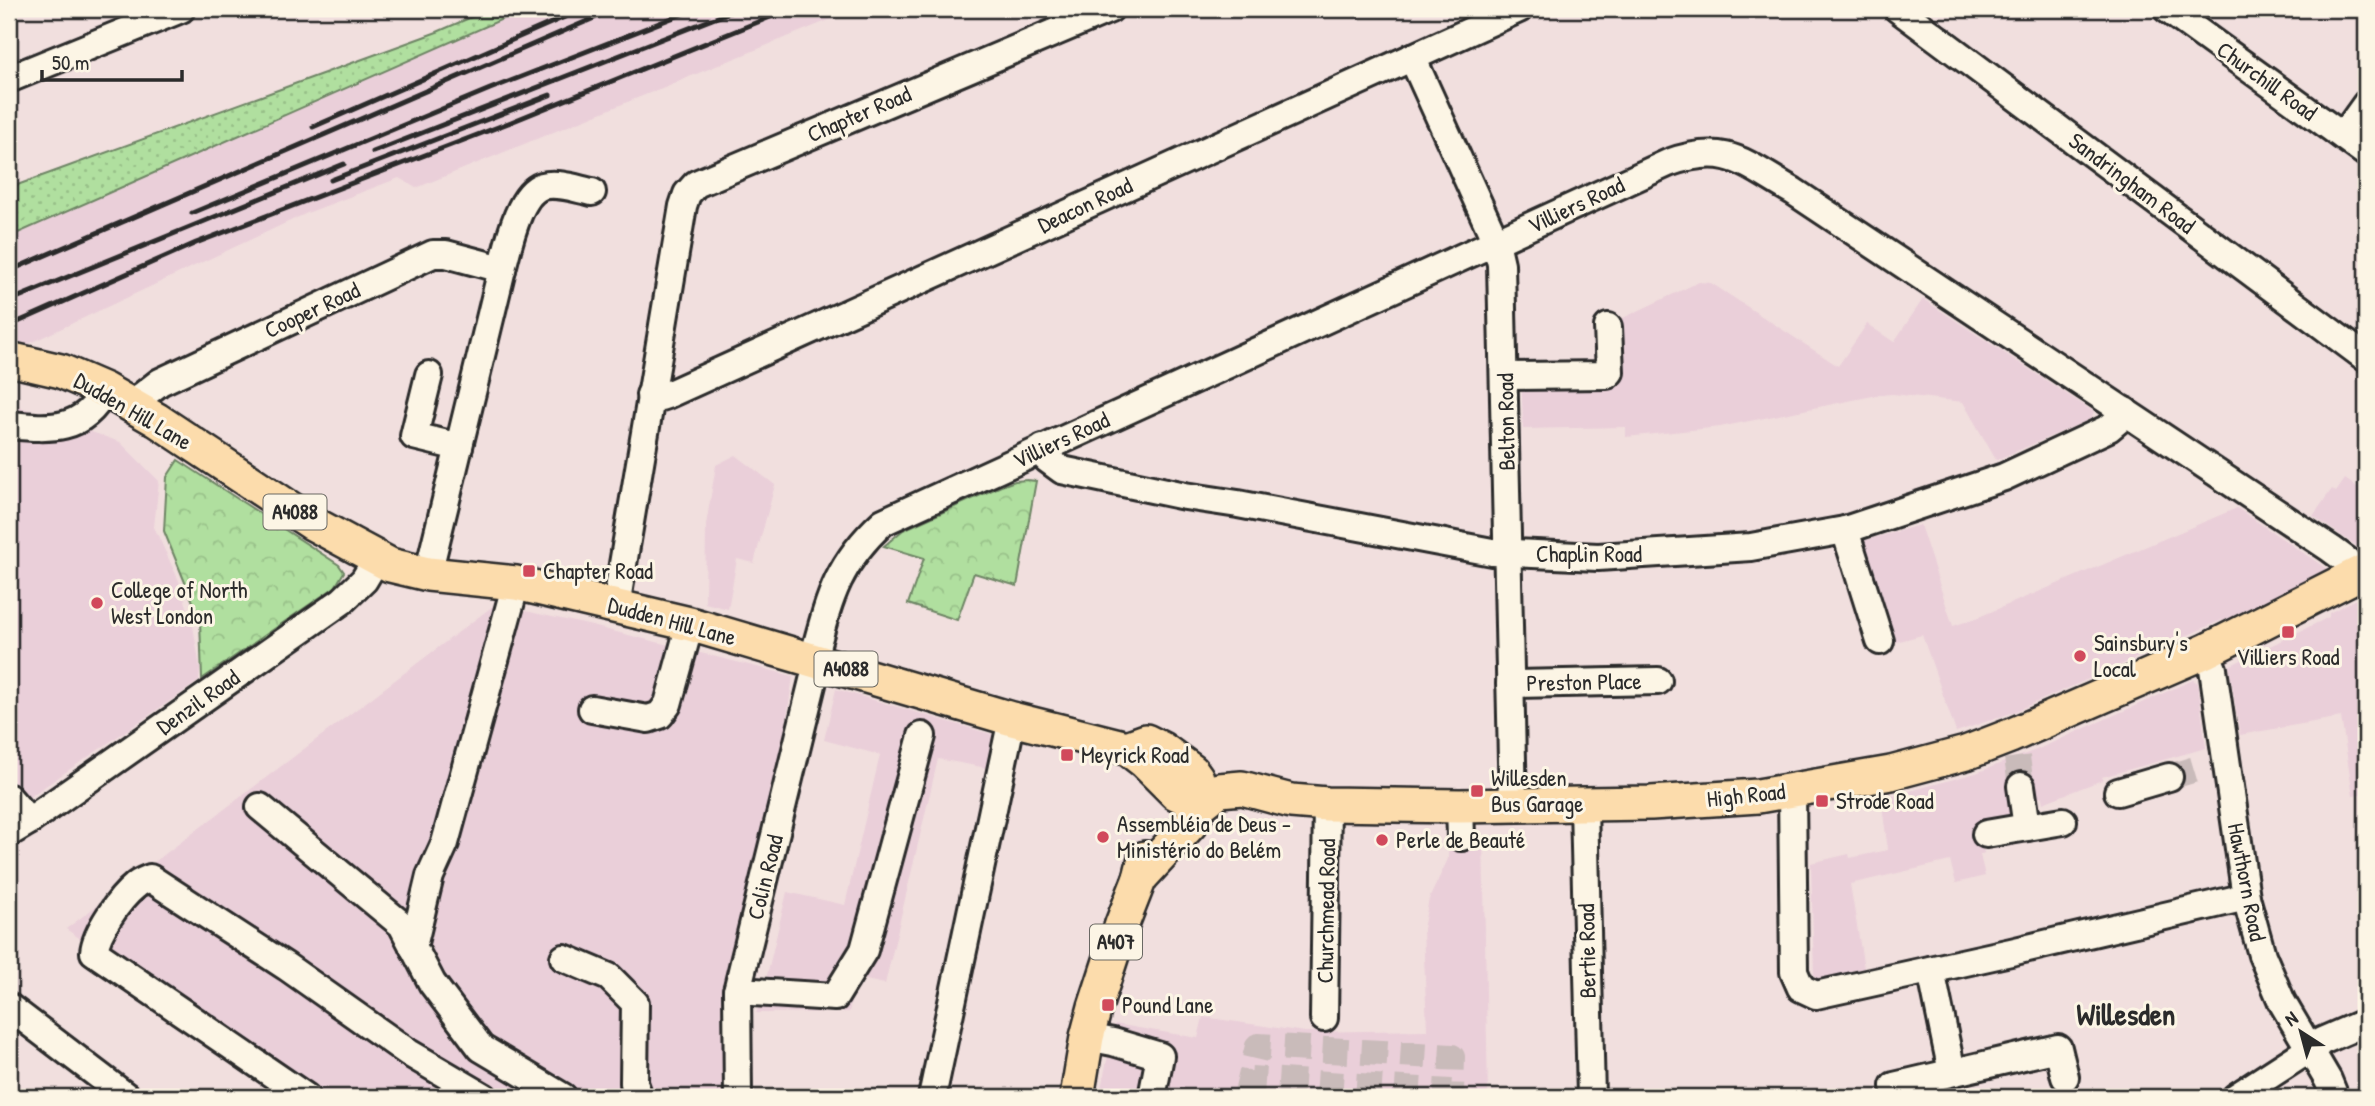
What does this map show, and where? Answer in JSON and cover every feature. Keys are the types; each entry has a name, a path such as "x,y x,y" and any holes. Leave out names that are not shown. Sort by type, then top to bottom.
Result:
{"main road":[{"name":"Dudden Hill Lane","path":"16,360 61,371 105,390 312,523 376,560 428,574 516,583 690,624 1012,719 1127,748 1146,741 1182,762 1197,778 1200,805"},
{"name":"High Road","path":"1077,1097 1087,1037 1122,924 1140,878 1191,823 1200,805 1219,790 1242,788 1291,801 1460,821 1513,806 1758,796 1891,773 1966,753 2014,747 2360,573"}],"street":[{"path":"9,79 181,9"},
{"name":"Chapter Road","path":"616,606 683,206 687,194 695,184 1111,9"},
{"name":"Deacon Road","path":"650,395 661,397 1518,9"},
{"name":"Sandringham Road","path":"1898,9 2366,358"},
{"name":"Churchill Road","path":"2167,9 2366,153"},
{"name":"Belton Road","path":"1412,57 1496,242 1501,264 1513,806"},
{"path":"2343,136 2366,104"},
{"name":"Villiers Road","path":"816,660 833,591 845,564 861,542 883,522 1668,163 1692,155 1718,154 1734,157 1793,191 2331,549 2360,573"},
{"path":"428,574 513,226 529,196 540,187 552,185 592,192"},
{"name":"Cooper Road","path":"135,408 142,396 160,382 433,254 446,254 502,269"},
{"path":"1505,376 1607,376 1610,372 1608,327"},
{"path":"429,374 414,436 459,446"},
{"path":"9,425 49,428 78,420 92,412 105,390"},
{"name":"Chaplin Road","path":"1043,448 1047,459 1062,470 1185,496 1492,552 1598,557 1751,547 1845,530 2004,477 2109,428 2125,411"},
{"path":"1845,530 1880,641"},
{"name":"Denzil Road","path":"19,827 342,601 363,580 376,560"},
{"path":"413,947 430,876 444,843 516,583"},
{"path":"592,709 648,719 660,715 668,704 690,624"},
{"name":"Hawthorn Road","path":"2206,651 2213,669 2213,764 2262,955 2273,984 2335,1097"},
{"name":"Colin Road","path":"738,1097 737,991 816,660"},
{"name":"Preston Place","path":"1510,684 1658,681"},
{"path":"932,1097 1012,719"},
{"path":"737,991 835,997 864,950 922,736"},
{"path":"2118,792 2169,777"},
{"path":"2021,786 2027,827"},
{"path":"1792,791 1794,972 1801,988 1816,995 2246,897"},
{"path":"9,797 19,827"},
{"name":"Churchmead Road","path":"1324,1018 1327,804"},
{"name":"Bertie Road","path":"1584,805 1591,1097"},
{"path":"260,807 402,925 432,984 481,1048 563,1097"},
{"path":"1986,834 2063,821"},
{"path":"306,1097 94,952 95,940 111,915 136,885 150,878 287,967 409,1053 484,1097"},
{"path":"564,958 609,977 635,1003 634,1083 639,1097"},
{"path":"1931,970 1952,1072"},
{"path":"9,1007 127,1097"},
{"path":"2236,1097 2310,1049 2366,1022"},
{"path":"1087,1037 1160,1056 1152,1097"},
{"path":"1897,1097 1894,1086 2058,1048 2065,1077"}],"shaded area":[{"path":"490,9 856,9 416,188 399,178 307,213 9,353 9,188 437,32"},
{"path":"1699,282 1711,283 1838,366 1867,324 1894,342 1923,299 2094,412 2091,419 1996,460 1963,402 1893,394 1720,427 1626,437 1626,427 1523,429 1521,369 1597,366 1596,320 1623,318"},
{"name":"College of North West London","path":"9,403 120,442 159,481 154,527 179,581 193,626 200,668 199,681 9,811"},
{"path":"736,455 775,485 754,563 737,559 728,609 705,603 706,525 716,465"},
{"path":"2366,474 2366,545 2358,547 2313,516 2332,489 2336,492 2345,479 2357,487"},
{"path":"2237,508 2327,569 2223,621 2014,712 1956,732 1922,635 1870,649 1845,546 1920,525 1953,626"},
{"path":"2366,594 2366,793 2353,795 2341,717 2240,735 2229,666 2329,617 2329,613"},
{"path":"493,606 588,625 793,676 731,1094 674,1097 311,1097 66,929"},
{"path":"2193,680 2198,683 2206,748 2102,777 2102,780 2043,803 2042,797 2028,800 2028,808 1977,824 1984,853 1980,855 1985,876 1956,883 1950,861 1850,884 1864,968 1818,979 1814,976 1811,863 1849,854 1850,858 1888,850 1881,799 1976,773 2036,750"},
{"path":"836,689 994,735 987,768 938,759 885,984 856,978 849,1012 756,1013 787,892 845,905 880,755 824,740"},
{"name":"Willesden Bus Garage","path":"1449,834 1483,834 1488,1097 1099,1097 1115,1024 1198,1038 1203,1017 1305,1032 1427,1030 1423,929 1429,899 1448,859"}],"green space":[{"path":"490,9 525,9 9,237 9,188 437,32"},
{"path":"178,460 339,565 344,572 335,587 202,679 200,619 164,531 167,477"},
{"path":"1027,480 1036,481 1017,586 974,573 957,620 908,604 924,558 884,546 903,530 1001,486"}],"tunnel":[{"path":"2017,757 2021,786"},
{"path":"2169,777 2202,767"},
{"path":"1246,1097 1258,1046 1452,1057 1451,1092 1251,1079"}],"railway":[{"path":"313,127 583,9"},
{"path":"9,271 615,9"},
{"path":"192,213 490,89 695,9"},
{"path":"373,152 738,9"},
{"path":"9,326 196,243 511,122 790,9"},
{"path":"331,180 550,95"},
{"path":"9,301 344,164"}],"place":[{"name":"Chapter Road","path":"529,571"},
{"name":"College of North West London","path":"97,603"},
{"name":"Villiers Road","path":"2288,632"},
{"name":"Sainsbury's Local","path":"2080,656"},
{"name":"Meyrick Road","path":"1067,755"},
{"name":"Willesden Bus Garage","path":"1477,791"},
{"name":"Strode Road","path":"1822,801"},
{"name":"Assembléia de Deus - Ministério do Belém","path":"1103,837"},
{"name":"Perle de Beauté","path":"1382,840"},
{"name":"Pound Lane","path":"1108,1005"}],"district":[{"name":"Willesden","path":"2126,1015"}]}
